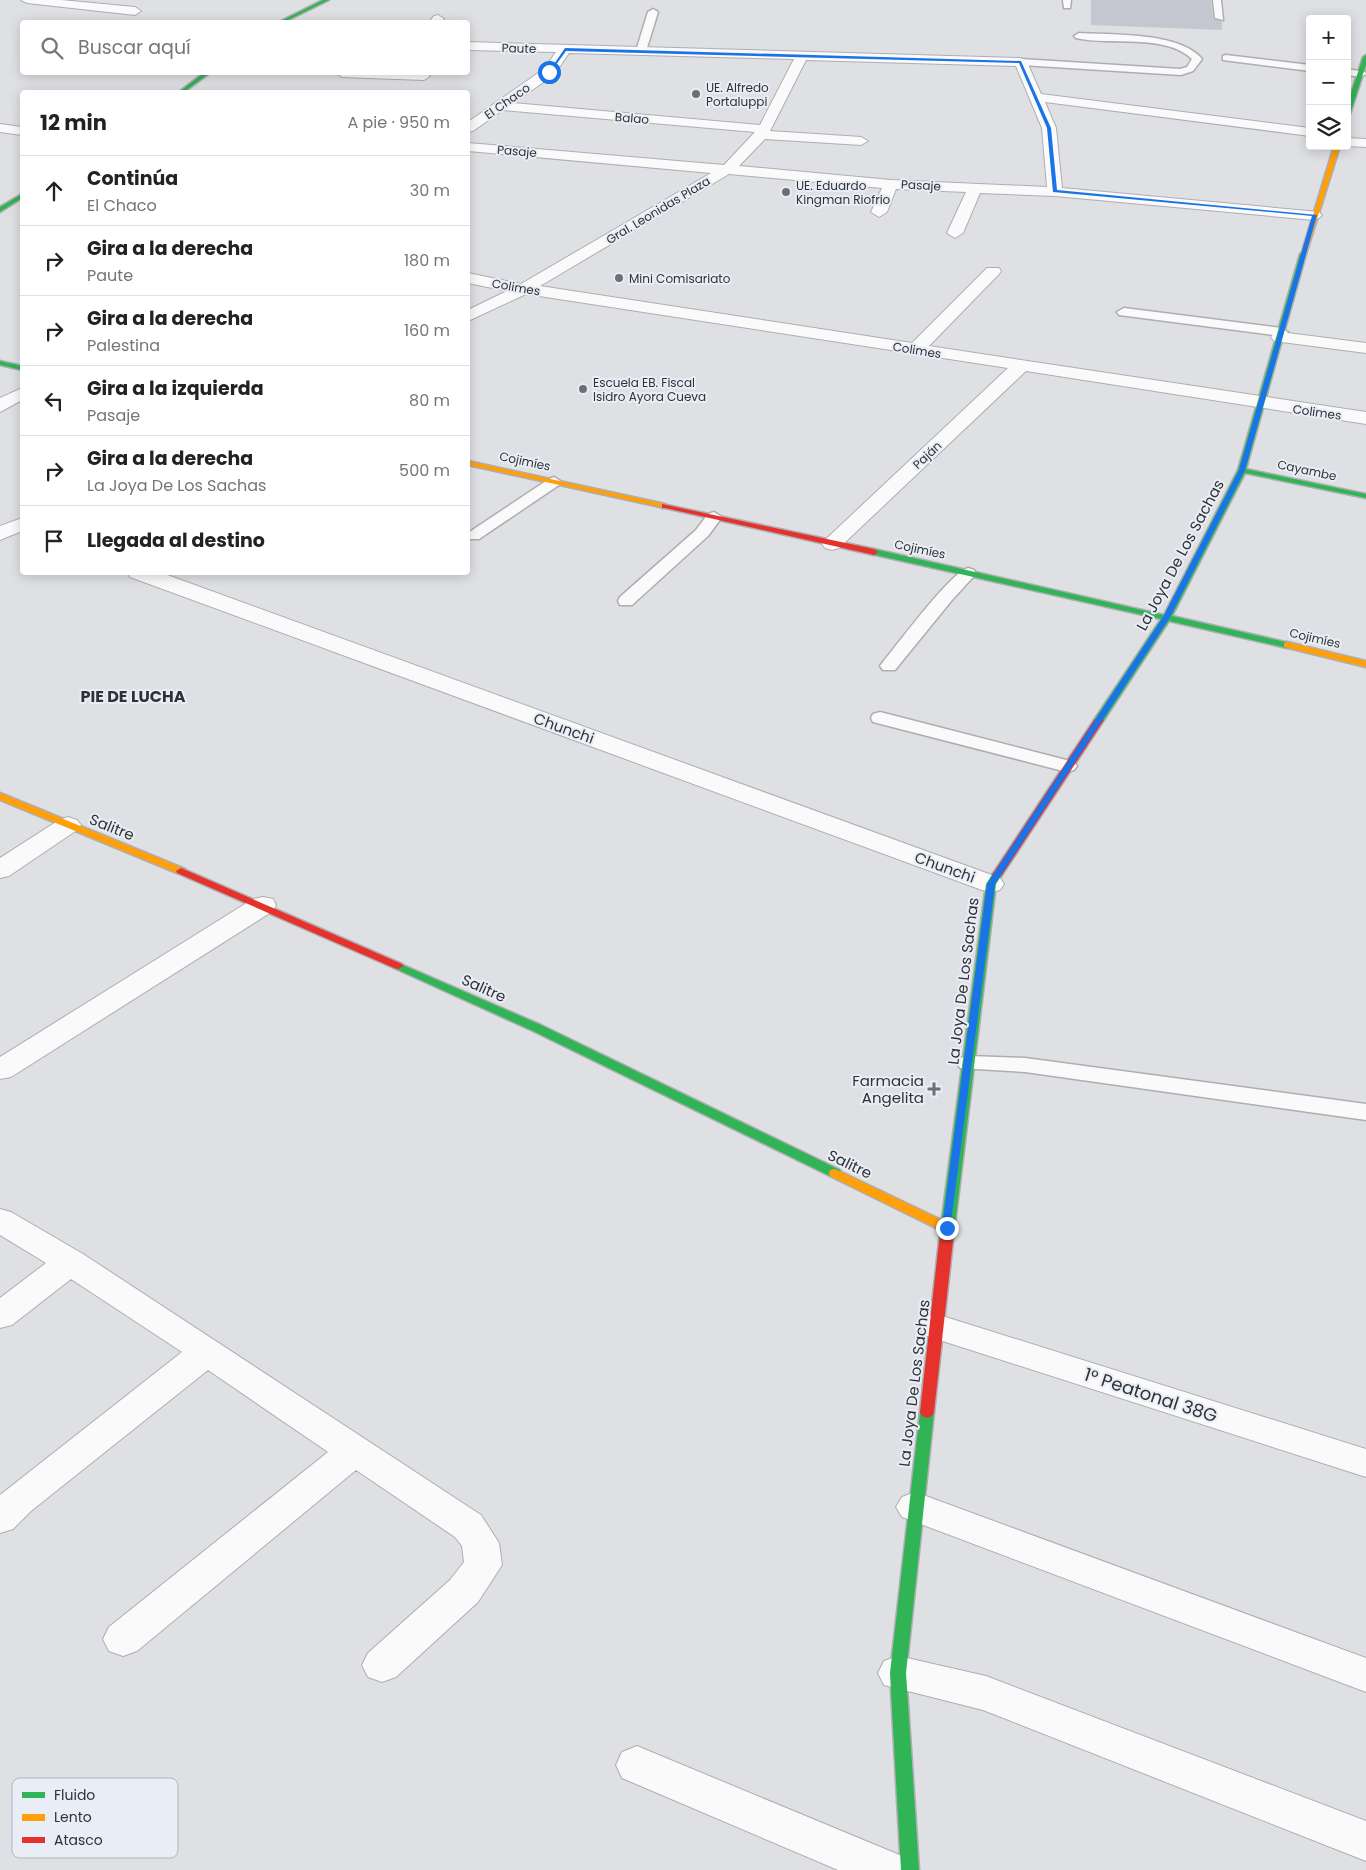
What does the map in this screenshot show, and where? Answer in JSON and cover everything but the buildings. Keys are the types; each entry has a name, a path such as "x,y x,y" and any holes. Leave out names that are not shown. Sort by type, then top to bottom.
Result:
{"street":[{"path":"27,0 135,11"},
{"path":"286,20 327,0"},
{"name":"Paute","path":"470,46 1021,62"},
{"name":"El Chaco","path":"470,127 549,72 565,49"},
{"name":"Gral. Leonidas Plaza","path":"470,315 524,289 728,169 762,132 802,56"},
{"path":"1350,105 1366,56"},
{"path":"1021,62 1049,128 1055,192"},
{"path":"184,90 205,75"},
{"path":"411,88 425,75"},
{"path":"1036,97 1306,131"},
{"name":"Balao","path":"501,106 861,141"},
{"path":"0,128 20,131"},
{"path":"1351,142 1366,142"},
{"name":"Pasaje","path":"470,147 890,184 1055,192 1314,215"},
{"name":"La Joya De Los Sachas","path":"910,1870 898,1673 947,1228 991,884 1167,617 1242,470 1314,215 1336,150"},
{"path":"879,212 890,184"},
{"path":"955,233 975,188"},
{"path":"0,210 20,200"},
{"path":"916,350 992,271"},
{"name":"Colimes","path":"470,278 524,289 1261,404 1366,418"},
{"path":"1280,334 1366,348"},
{"path":"0,363 20,368"},
{"name":"Paján","path":"832,544 1021,366"},
{"path":"0,406 20,394"},
{"name":"Cojimíes","path":"470,463 1167,617 1366,664"},
{"name":"Cayambe","path":"1242,470 1366,496"},
{"name":"Chunchi","path":"146,575 991,884"},
{"name":"Salitre","path":"0,796 262,905 537,1028 947,1228"},
{"path":"0,870 68,825"},
{"path":"0,1070 262,905"},
{"path":"0,1220 71,1262 352,1452 468,1526 480,1543 483,1565 464,1591 382,1665"},
{"path":"0,1316 71,1262"},
{"name":"1° Peatonal 38G","path":"936,1326 1366,1464"},
{"path":"0,1518 18,1501 205,1353"},
{"path":"123,1639 352,1452"},
{"path":"915,1507 1366,1675"},
{"path":"898,1673 986,1693 1366,1841"},
{"path":"636,1765 887,1870"}],"lane":[{"path":"1217,0 1220,18"},
{"path":"641,51 653,12"},
{"path":"1021,62 1181,72 1190,68 1197,59 1195,55 1170,44 1079,36"},
{"path":"1226,58 1306,68"},
{"path":"1351,73 1360,74"},
{"path":"1124,312 1280,334"},
{"path":"473,536 554,482"},
{"path":"626,601 702,534 714,518"},
{"path":"889,666 946,596 968,573"},
{"path":"880,718 1067,766"},
{"path":"968,1063 1026,1065 1366,1112"}],"traffic: fast":[{"path":"285,20 327,0"},
{"path":"1350,105 1366,57"},
{"path":"184,90 205,75"},
{"path":"0,210 20,197"},
{"path":"1099,720 1167,617 1242,470 1303,254"},
{"path":"0,363 20,368"},
{"path":"1242,470 1366,496"},
{"path":"874,552 1287,645"},
{"path":"946,1241 991,884 997,875"},
{"path":"398,966 537,1028 835,1173"},
{"path":"910,1870 898,1673 927,1412"}],"traffic: slow":[{"path":"1303,254 1336,150"},
{"path":"470,463 665,506"},
{"path":"1287,645 1366,664"},
{"path":"0,796 181,871"},
{"path":"835,1173 947,1228"}],"traffic: jam":[{"path":"665,506 874,552"},
{"path":"997,875 1099,720"},
{"path":"181,871 398,966"},
{"path":"927,1412 946,1241"}],"place":[{"name":"UE. Alfredo Portaluppi","path":"696,94"},
{"name":"UE. Eduardo Kingman Riofrio","path":"786,192"},
{"name":"Mini Comisariato","path":"619,278"},
{"name":"Escuela EB. Fiscal Isidro Ayora Cueva","path":"583,389"},
{"name":"Farmacia Angelita","path":"934,1089"}],"district":[{"name":"PIE DE LUCHA","path":"133,696"}],"route":[{"path":"549,72 565,49 1021,62 1049,128 1055,192 1314,215 1242,470 1167,617 991,884 947,1228"}]}
